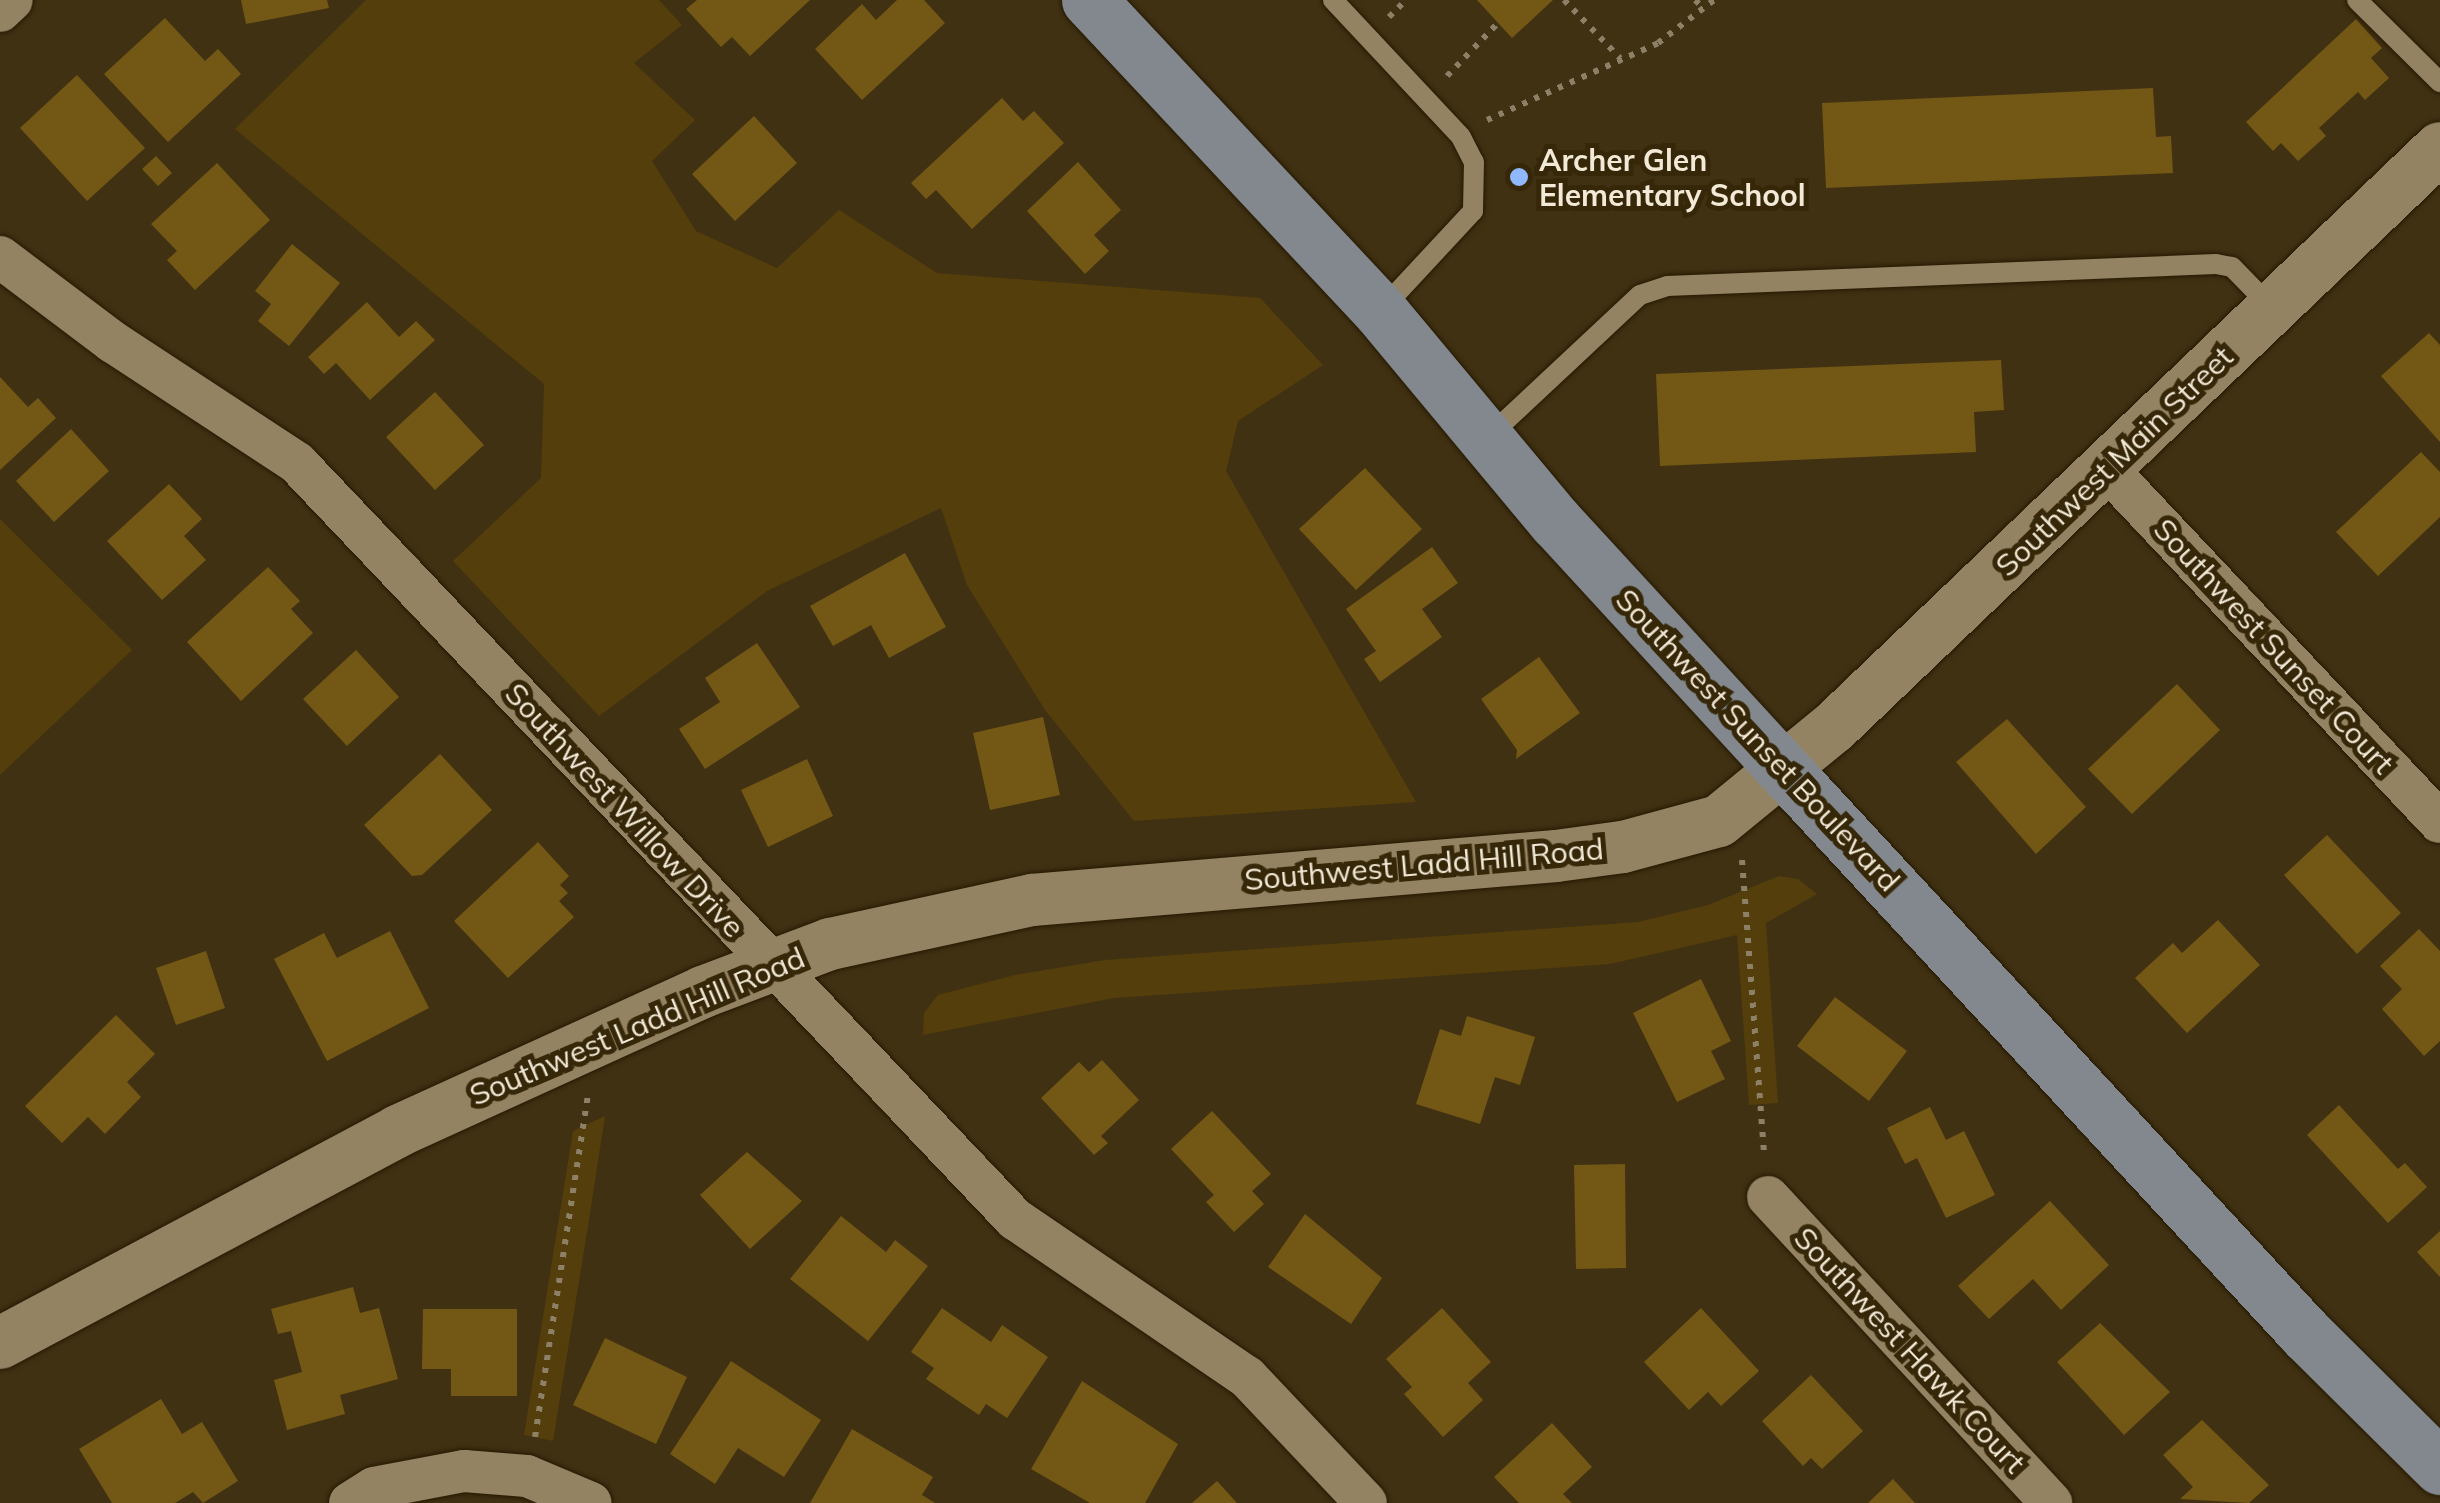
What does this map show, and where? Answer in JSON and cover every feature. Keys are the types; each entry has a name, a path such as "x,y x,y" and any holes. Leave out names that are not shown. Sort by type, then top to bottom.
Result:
{"main road":[{"name":"Southwest Sunset Boulevard","path":"1089,0 1380,312 1486,439 1785,771 2306,1334 2440,1467"}],"street":[{"path":"0,11 12,0"},
{"name":"Southwest Main Street","path":"1785,771 2107,469 2440,148"},
{"name":"Southwest Willow Drive","path":"0,257 113,342 296,463 1015,1219 1248,1377 1366,1503"},
{"name":"Southwest Sunset Court","path":"2107,469 2440,822"},
{"name":"Southwest Ladd Hill Road","path":"0,1343 269,1196 575,1050 771,964 913,922 1032,900 1623,847 1718,821 1785,771"},
{"name":"Southwest Hawk Court","path":"1768,1197 2051,1503"},
{"path":"350,1503 374,1488 429,1474 526,1476 591,1503"}],"lane":[{"path":"1333,0 1461,136 1474,162 1473,210 1380,312"},
{"path":"2357,0 2440,82"},
{"path":"1486,439 1640,294 1667,286 2216,264 2232,267 2273,309"}],"path":[{"path":"1564,0 1620,58"},
{"path":"1695,0 1704,9"},
{"path":"1461,136 1514,102 1658,42 1714,0"},
{"path":"1426,98 1498,23"},
{"path":"1718,821 1745,866 1768,1197"},
{"path":"526,1476 590,1101 575,1050"}],"shaded area":[{"path":"366,0 659,0 682,25 634,63 695,120 652,161 696,231 777,268 839,210 937,273 1260,298 1323,365 1238,421 1226,471 1416,802 1134,821 1045,710 967,585 941,508 767,591 599,716 453,561 541,478 544,384 235,129"},
{"path":"0,519 132,650 0,775"},
{"path":"1779,876 1798,879 1817,894 1766,923 1778,1103 1749,1105 1737,935 1610,964 1114,998 923,1035 924,1013 938,995 1015,975 1105,960 1638,922 1708,905"},
{"path":"605,1116 553,1441 524,1435 573,1131"}],"building":[{"path":"241,0 327,0 329,8 246,24"},
{"path":"697,0 810,0 750,56 732,37 721,47 686,9"},
{"path":"897,0 924,0 945,23 862,100 815,49 862,4 876,20"},
{"path":"1477,0 1553,0 1512,38"},
{"path":"165,18 205,61 218,49 241,74 168,142 104,74"},
{"path":"2356,19 2382,48 2371,58 2389,78 2365,100 2358,92 2319,128 2326,136 2298,161 2281,143 2273,151 2246,122"},
{"path":"77,75 145,148 87,201 20,128"},
{"path":"2153,88 2156,137 2171,136 2173,173 1826,188 1822,103"},
{"path":"1002,98 1023,121 1034,111 1064,143 972,229 936,190 926,199 911,183"},
{"path":"754,116 797,163 735,221 692,174"},
{"path":"156,156 172,173 158,186 142,169"},
{"path":"1078,162 1121,210 1094,235 1109,251 1085,274 1027,211"},
{"path":"217,163 270,220 195,290 167,260 177,251 151,224"},
{"path":"292,244 340,283 289,346 258,321 271,304 255,291"},
{"path":"367,302 399,337 416,321 435,340 370,400 336,363 324,374 308,357"},
{"path":"2429,333 2440,345 2440,442 2381,376"},
{"path":"2001,360 2004,410 1974,412 1976,452 1660,466 1656,374"},
{"path":"0,377 28,407 38,398 56,418 0,470"},
{"path":"435,392 484,445 435,490 386,437"},
{"path":"71,429 109,471 54,522 16,481"},
{"path":"2421,452 2440,472 2440,517 2378,576 2336,532"},
{"path":"1365,468 1422,529 1356,590 1299,529"},
{"path":"169,484 202,519 184,536 206,560 162,600 107,541"},
{"path":"1432,547 1458,583 1422,609 1442,637 1380,682 1364,659 1376,651 1346,609"},
{"path":"905,553 946,627 889,658 871,625 833,646 810,606"},
{"path":"268,567 300,601 291,609 313,633 241,701 187,642"},
{"path":"757,643 800,707 705,769 679,729 720,702 705,678"},
{"path":"356,650 399,697 347,746 303,699"},
{"path":"1539,657 1580,713 1516,759 1517,750 1481,699"},
{"path":"2177,684 2220,730 2132,814 2088,769"},
{"path":"1043,717 1060,795 990,810 973,733"},
{"path":"2007,719 2086,807 2036,854 1956,762"},
{"path":"440,754 492,810 422,875 412,876 364,825"},
{"path":"807,759 833,816 768,847 741,790"},
{"path":"2327,835 2401,913 2357,954 2284,875"},
{"path":"538,842 569,876 560,885 568,893 559,901 574,917 508,978 454,921"},
{"path":"2218,920 2260,965 2187,1033 2135,978 2173,943 2182,953"},
{"path":"2419,929 2440,951 2440,1041 2424,1056 2382,1009 2402,989 2380,966"},
{"path":"390,931 429,1008 327,1061 274,959 324,933 337,958"},
{"path":"206,951 225,1008 176,1025 156,968"},
{"path":"1701,979 1731,1041 1711,1051 1725,1079 1677,1102 1633,1013"},
{"path":"1835,997 1907,1051 1869,1101 1797,1046"},
{"path":"116,1015 155,1054 127,1082 141,1097 105,1134 88,1117 62,1143 25,1106"},
{"path":"1467,1016 1535,1037 1520,1085 1495,1077 1480,1124 1416,1104 1440,1029 1461,1036"},
{"path":"1102,1060 1139,1100 1101,1136 1108,1143 1094,1155 1041,1098 1079,1062 1089,1072"},
{"path":"2339,1105 2398,1169 2405,1163 2427,1187 2388,1223 2307,1135"},
{"path":"1930,1107 1946,1140 1964,1131 1995,1195 1946,1218 1917,1158 1905,1164 1887,1128"},
{"path":"1212,1111 1271,1174 1252,1191 1264,1204 1234,1232 1206,1202 1214,1195 1171,1149"},
{"path":"747,1152 802,1201 750,1249 700,1195"},
{"path":"1625,1164 1626,1268 1576,1269 1574,1165"},
{"path":"2050,1201 2109,1265 2061,1310 2033,1279 1989,1319 1958,1286"},
{"path":"1305,1214 1382,1278 1351,1324 1268,1267"},
{"path":"841,1216 886,1252 895,1240 928,1266 868,1341 790,1279"},
{"path":"2440,1231 2440,1277 2417,1252"},
{"path":"353,1287 360,1313 379,1308 398,1379 340,1395 345,1414 287,1430 274,1380 302,1372 291,1331 278,1334 271,1309"},
{"path":"942,1308 991,1342 1002,1325 1048,1357 1007,1418 986,1404 979,1415 926,1379 934,1368 911,1352"},
{"path":"1442,1308 1491,1362 1468,1383 1483,1400 1443,1437 1404,1394 1412,1387 1386,1359"},
{"path":"1701,1308 1759,1371 1721,1406 1708,1392 1689,1410 1644,1362"},
{"path":"423,1309 517,1309 517,1396 451,1396 451,1369 422,1369"},
{"path":"2100,1323 2170,1392 2124,1435 2057,1362"},
{"path":"605,1338 687,1377 656,1444 573,1405"},
{"path":"731,1361 821,1420 784,1477 738,1448 715,1484 670,1454"},
{"path":"1811,1375 1863,1431 1822,1469 1811,1458 1803,1466 1762,1421"},
{"path":"1082,1381 1178,1444 1145,1503 1090,1503 1031,1469"},
{"path":"161,1399 182,1434 202,1422 238,1481 203,1503 193,1492 175,1503 112,1503 79,1449"},
{"path":"2202,1420 2269,1485 2249,1503 2180,1499 2193,1487 2163,1455"},
{"path":"1552,1423 1592,1467 1563,1494 1572,1503 1519,1503 1494,1477"},
{"path":"852,1429 933,1477 922,1495 935,1503 810,1503"},
{"path":"1893,1479 1915,1503 1868,1503"},
{"path":"1217,1481 1237,1503 1192,1503"}],"place":[{"name":"Archer Glen Elementary School","path":"1519,177"}]}
